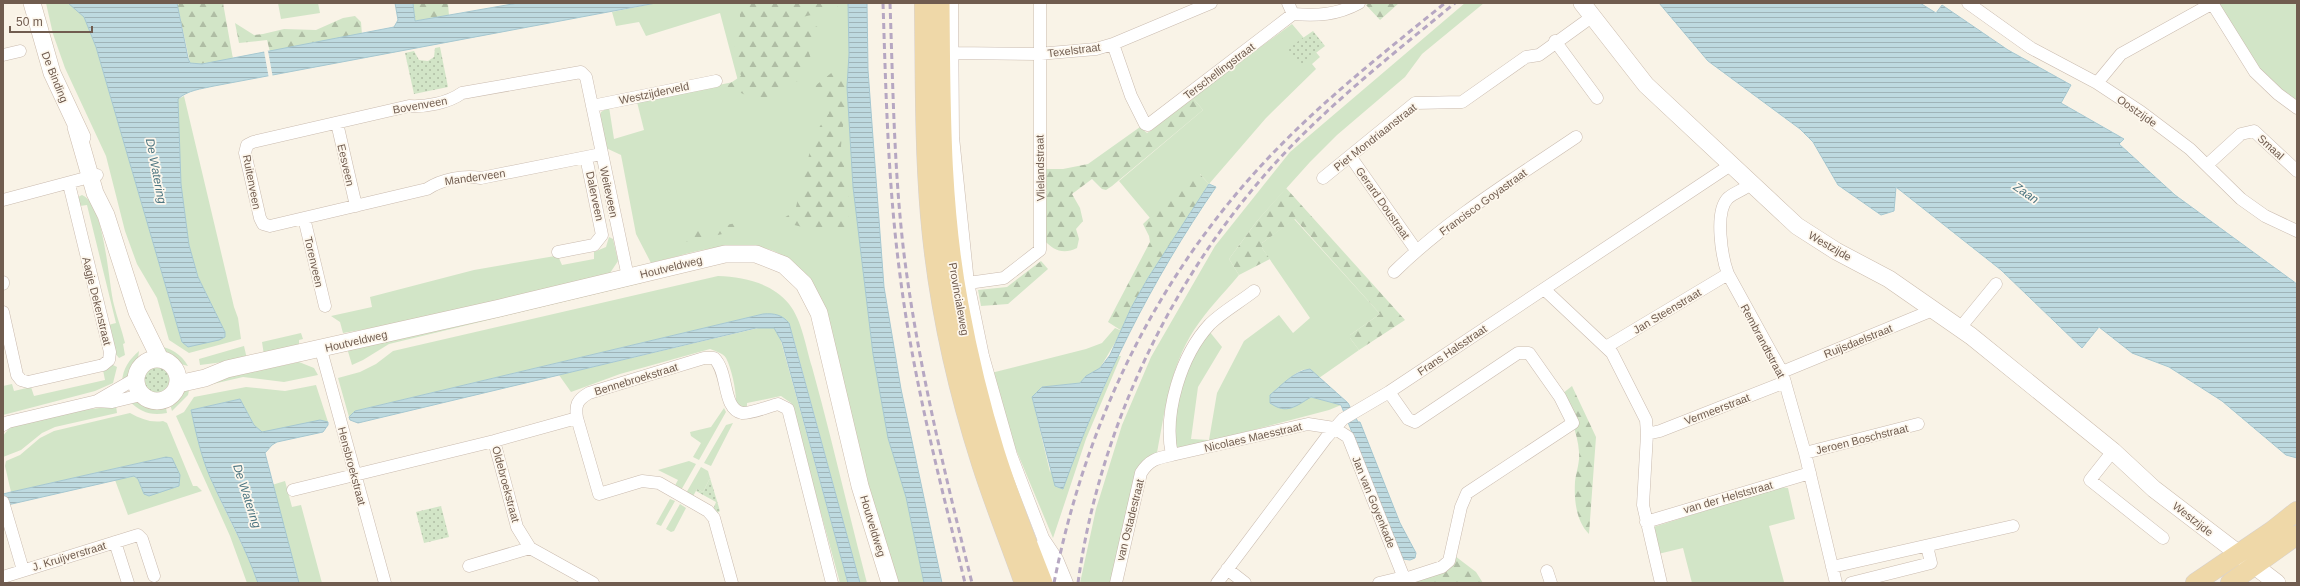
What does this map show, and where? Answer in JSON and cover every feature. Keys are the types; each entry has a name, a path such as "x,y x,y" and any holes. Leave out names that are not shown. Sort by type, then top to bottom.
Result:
{"main road":[{"name":"Provincialeweg","path":"924,3 925,122 930,216 943,304 958,380 981,462 1024,583"},
{"name":"Provincialeweg","path":"940,3 941,120 947,218 959,304 974,377 995,452 1042,583"},
{"path":"2195,583 2239,554 2297,511"},
{"path":"2230,583 2297,535"}],"street":[{"name":"Provincialeweg","path":"952,3 953,137 968,283 997,409 1023,490 1043,538 1057,560 1067,583"},
{"name":"Vlielandstraat","path":"968,283 1004,278 1040,250 1038,54 1040,3"},
{"name":"Texelstraat","path":"952,53 1038,54 1096,49 1113,44 1211,3"},
{"path":"1288,3 1293,14 1314,16 1333,14 1347,10 1359,3"},
{"name":"Westzijde","path":"1582,3 1646,85 1803,230 1889,279 1960,328 2113,451 2154,489 2277,583"},
{"name":"Oostzijde","path":"1968,3 2031,48 2097,83 2141,112 2190,149 2241,200 2265,216 2295,225"},
{"path":"2097,83 2121,54 2212,3 2255,72 2278,94 2297,108"},
{"name":"De Binding","path":"33,9 52,73 76,127 91,153 96,197 106,215 152,361"},
{"name":"Terschellingstraat","path":"1113,44 1131,96 1145,124 1148,125 1293,14"},
{"name":"Piet Mondriaanstraat","path":"1323,178 1415,103 1462,102 1526,57 1539,55 1555,41 1593,16"},
{"path":"1555,41 1597,98"},
{"path":"3,55 20,51"},
{"name":"Bovenveen","path":"247,145 253,142 410,106 419,107 448,100 462,93 572,72 581,72 586,77 592,106"},
{"name":"Westzijderveld","path":"592,106 716,81"},
{"name":"Weiteveen","path":"592,106 628,277"},
{"name":"Eesveen","path":"337,123 356,206"},
{"name":"Smaal","path":"2207,165 2241,134 2254,131 2297,171"},
{"name":"Francisco Goyastraat","path":"1394,272 1416,250 1502,187 1576,137"},
{"name":"Ruitenveen","path":"247,145 245,153 260,218 263,224 270,226 304,218"},
{"name":"Manderveen","path":"304,218 428,189 436,183 470,176 481,178 601,154"},
{"name":"Gerard Doustraat","path":"1350,156 1416,250"},
{"name":"Dalerveen","path":"558,252 594,244 602,235 586,157"},
{"name":"Frans Halsstraat","path":"1217,583 1334,428 1343,419 1389,392 1732,164"},
{"path":"3,200 69,184 94,176"},
{"name":"Rembrandtstraat","path":"1752,183 1728,198 1723,209 1720,240 1722,258 1728,274 1784,377 1805,453 1836,583"},
{"name":"Aagje Dekenstraat","path":"3,312 17,375 20,380 28,382 103,365 109,360 110,352 69,184"},
{"name":"Torenveen","path":"304,218 325,306"},
{"name":"Houtveldweg","path":"177,377 205,378 227,369 321,350 725,254 756,254 784,265 804,284 818,313 860,486 890,583"},
{"name":"Jan Steenstraat","path":"1606,347 1728,274"},
{"path":"1960,328 1996,284"},
{"path":"1544,289 1612,353 1646,420 1647,434 1643,505 1661,583"},
{"path":"1172,455 1170,435 1173,402 1177,383 1188,357 1198,339 1211,323 1254,291"},
{"name":"Ruijsdaelstraat","path":"1784,377 1934,310"},
{"name":"Hensbroekstraat","path":"321,350 385,583"},
{"path":"1379,583 1405,580 1442,567 1449,562 1461,507 1467,493 1573,423 1560,397 1529,353 1518,353 1415,422 1408,419 1389,392"},
{"name":"Bennebroekstraat","path":"577,418 576,406 580,398 589,393 704,358 714,358 720,364 730,403 734,409 743,413 778,404 788,410 832,583"},
{"path":"152,361 170,362 177,377 171,397 165,401 156,402 147,400 138,387 138,370 152,361"},
{"name":"Vermeerstraat","path":"1647,434 1660,431 1784,377"},
{"path":"3,425 8,422 97,401 138,387"},
{"path":"293,490 354,473 494,441 577,418 599,494 650,481 659,483 708,511 714,518 732,583"},
{"name":"Nicolaes Maesstraat","path":"1172,455 1296,426 1308,424 1334,428"},
{"name":"Jeroen Boschstraat","path":"1805,453 1918,424"},
{"name":"Jan van Goyenkade","path":"1334,428 1348,437 1405,580"},
{"name":"Oldebroekstraat","path":"494,441 517,527 530,548 593,583"},
{"path":"2113,451 2090,480 2163,538"},
{"name":"van Ostadestraat","path":"1116,583 1142,473 1148,463 1154,459 1172,455"},
{"name":"van der Helststraat","path":"1646,522 1810,473"},
{"path":"3,502 23,570"},
{"path":"1832,567 2013,526"},
{"name":"J. Kruijverstraat","path":"3,577 138,535 142,539 154,576"},
{"name":"Provincialeweg","path":"1043,538 1047,562 1054,583"},
{"name":"J. Kruijverstraat","path":"115,542 128,583"},
{"path":"1851,583 1931,563 1927,546"},
{"path":"469,566 530,548"},
{"path":"1227,569 1245,583"},
{"path":"1547,571 1552,583"}],"green space":[{"path":"46,3 68,3 84,17 96,47 182,342 225,332 198,277 189,245 181,184 178,99 184,96 234,307 238,318 241,339 189,353 169,340 157,298 137,264 125,231 106,156 65,68 53,34"},
{"path":"177,3 223,3 233,59 202,64 190,63"},
{"path":"278,3 318,3 320,13 281,19"},
{"path":"413,3 448,3 449,16 415,21"},
{"path":"656,3 848,3 849,54 847,87 853,187 873,354 888,438 906,497 924,583 897,583 873,509 819,296 803,272 785,257 766,248 745,245 699,251 651,263 636,234 621,155 606,148 600,117 601,112 609,107 614,139 644,130 637,102 738,81 720,13 646,36 639,22 616,26 612,12"},
{"path":"733,3 838,3 838,11 829,11 798,18 824,30 824,39 805,40 811,59 798,81 783,88 778,96 752,98 726,86 741,76 734,49 741,27 739,5"},
{"path":"1370,3 1399,3 1380,20 1366,5"},
{"path":"1465,3 1484,3 1422,54 1405,77 1337,135 1310,162 1257,221 1229,259 1239,275 1194,330 1179,359 1166,405 1157,453 1149,456 1142,465 1113,583 1080,583 1096,509 1122,425 1151,357 1215,246 1290,152"},
{"path":"2221,3 2297,3 2297,106 2269,82 2216,6"},
{"path":"355,16 361,22 362,35 270,52 267,40 239,43 235,23 254,35 284,29 316,30 343,18"},
{"path":"1292,24 1320,57 1312,64 1316,69 1266,118 1209,184 1200,174 1150,218 1119,181 1203,110 1192,97"},
{"path":"1313,31 1325,46 1300,65 1287,49"},
{"path":"440,47 448,87 414,94 405,53 414,51 419,60 428,61 434,57 435,48"},
{"path":"835,70 847,87 841,146 849,199 848,232 806,228 779,221 795,211 814,135 829,113 815,86"},
{"path":"1192,97 1203,110 1112,186 1106,190 1102,189 1092,179 1072,194 1080,208 1083,221 1076,229 1079,239 1077,248 1063,251 1055,249 1047,244 1044,240 1044,169 1063,169 1088,164 1140,127 1147,133 1152,130"},
{"path":"1198,172 1209,184 1131,308 1122,331 1108,322 1150,242 1149,236 1143,224"},
{"path":"1286,188 1405,320 1359,350 1350,338 1350,335 1380,314 1295,219 1262,243 1262,248 1270,259 1239,275 1229,259 1257,221"},
{"path":"82,195 90,201 101,228 114,305 125,343 123,344 125,355 119,358 114,352 108,325 116,323 87,205 80,206 78,197"},
{"path":"1294,219 1380,314 1350,335 1350,338 1359,350 1319,378 1310,369 1302,370 1270,395 1295,406 1311,397 1341,405 1329,410 1184,448 1178,448 1173,443 1177,405 1188,366 1209,331 1222,347 1198,387 1191,439 1209,440 1217,393 1244,341 1279,315 1293,333 1310,318 1262,248 1262,243"},
{"path":"741,222 750,228 681,243 681,234"},
{"path":"609,237 613,239 618,261 610,273 601,276 395,324 343,333 340,322 331,316 372,307 370,297 474,270 555,256 558,256 562,265 594,259 594,252 606,247"},
{"path":"1041,261 1048,269 1008,304 981,306 978,290 1007,287"},
{"path":"718,276 738,278 757,282 766,286 789,304 797,318 803,334 819,394 867,583 860,583 790,328 781,317 776,315 763,314 355,411 349,417 338,378 360,372 376,364 393,351"},
{"path":"642,281 642,283 389,344 352,365 347,348"},
{"path":"767,326 775,328 779,334 848,583 840,583 791,403 781,396 747,403 747,407 740,408 736,406 735,388 726,358 719,352 710,349 620,374 571,392 559,375"},
{"path":"1115,328 1122,331 1100,368 1086,376 1080,383 1042,387 1032,397 1050,472 1079,443 1118,356 1121,356 1086,439 1053,538 1015,447 991,373 1086,349 1102,343"},
{"path":"301,333 303,339 299,340 299,347 264,355 262,342"},
{"path":"158,346 175,352 188,366 171,359"},
{"path":"244,346 247,359 200,365 199,359"},
{"path":"139,351 134,368 122,382 127,365"},
{"path":"299,362 314,368 318,375 284,382 243,377 204,386 204,382"},
{"path":"111,364 117,367 113,383 95,391 3,415 3,386 12,384 14,391 31,387 34,396 105,380 103,370"},
{"path":"157,367 166,371 170,380 166,389 157,393 148,389 144,380 148,371"},
{"path":"316,385 328,422 262,432 254,425 240,399 191,410 207,468 258,583 247,583 230,536 176,416 184,412 194,397 246,387 285,391"},
{"path":"190,386 188,395 172,411 170,404 183,390"},
{"path":"1572,386 1596,437 1589,534 1581,523 1577,510 1575,489 1579,452 1575,430 1562,394"},
{"path":"133,400 150,407 166,408 167,413 156,414 146,412 129,401"},
{"path":"116,406 117,413 55,427 42,433 21,450 3,457 3,436 10,427 83,410"},
{"path":"724,408 726,412 699,460 693,457 701,443 691,436 690,432 711,427"},
{"path":"130,413 146,420 163,421 167,423 193,486 197,486 202,491 128,515 115,480 134,476 138,479 144,494 166,457 11,492 5,466 6,461 20,455 40,438 54,431"},
{"path":"733,423 711,466 704,463 726,425"},
{"path":"689,461 696,464 680,492 673,489 678,480 658,470"},
{"path":"701,467 708,471 710,478 703,492 697,489 692,498 685,495"},
{"path":"710,478 720,511 717,513 713,510 716,502 696,491 697,489 703,492"},
{"path":"285,481 292,507 301,505 322,583 299,583 272,485"},
{"path":"1781,487 1788,488 1795,519 1769,526 1784,582 1692,583 1683,548 1654,555 1647,529"},
{"path":"670,499 675,501 661,526 656,524"},
{"path":"680,504 686,508 674,531 671,532 666,529"},
{"path":"441,506 449,537 424,543 416,512"},
{"path":"1455,556 1476,572 1483,583 1412,583"}],"water":[{"name":"De Watering","path":"68,3 177,3 190,63 202,64 394,27 398,20 395,3 413,3 415,21 518,3 656,3 214,86 195,90 182,96 178,99 181,184 189,245 198,277 225,332 225,337 219,340 188,347 182,342 96,47 84,17"},
{"path":"848,3 867,3 868,70 884,287 901,389 942,583 924,583 906,497 888,438 873,354 853,187 847,87 849,54"},
{"name":"Zaan","path":"1659,3 1920,3 1936,13 1942,5 2008,50 2071,85 2061,103 2124,139 2119,144 2175,195 2297,284 2297,458 2286,455 2222,401 2169,367 2132,353 2099,327 2082,348 2001,270 1896,187 1894,211 1881,215 1838,185 1813,142 1800,129 1708,61"},
{"path":"1209,184 1216,187 1170,259 1129,333 1094,410 1063,489 1055,486 1032,397 1042,387 1080,383 1086,376 1100,368 1110,355 1131,308 1148,278"},
{"path":"763,314 778,315 789,323 860,583 848,583 782,342 774,328 756,328 358,423 350,420 349,417 355,411"},
{"path":"1310,369 1348,403 1358,422 1360,422 1400,523 1416,553 1415,558 1410,560 1403,559 1341,405 1311,397 1296,406 1286,409 1276,407 1270,403 1270,395 1293,375"},
{"name":"De Watering","path":"240,399 254,425 262,432 320,420 328,422 328,425 323,432 277,442 265,453 299,583 258,583 204,461 191,410"},
{"path":"166,457 172,458 180,475 179,486 149,496 144,494 138,479 134,476 3,506 3,494"}],"pier":[{"path":"264,51 268,51 273,78 269,79"}],"railway":[{"path":"883,3 890,173 900,275 912,353 928,430 965,583"},
{"path":"890,3 894,129 904,254 917,337 933,419 972,583"},
{"path":"1054,583 1068,523 1086,464 1107,407 1132,352 1162,298 1195,247 1233,198 1294,132 1357,75 1445,3"},
{"path":"1078,583 1088,525 1103,468 1123,411 1147,356 1174,303 1206,252 1241,204 1299,138 1364,78 1455,3"}]}
